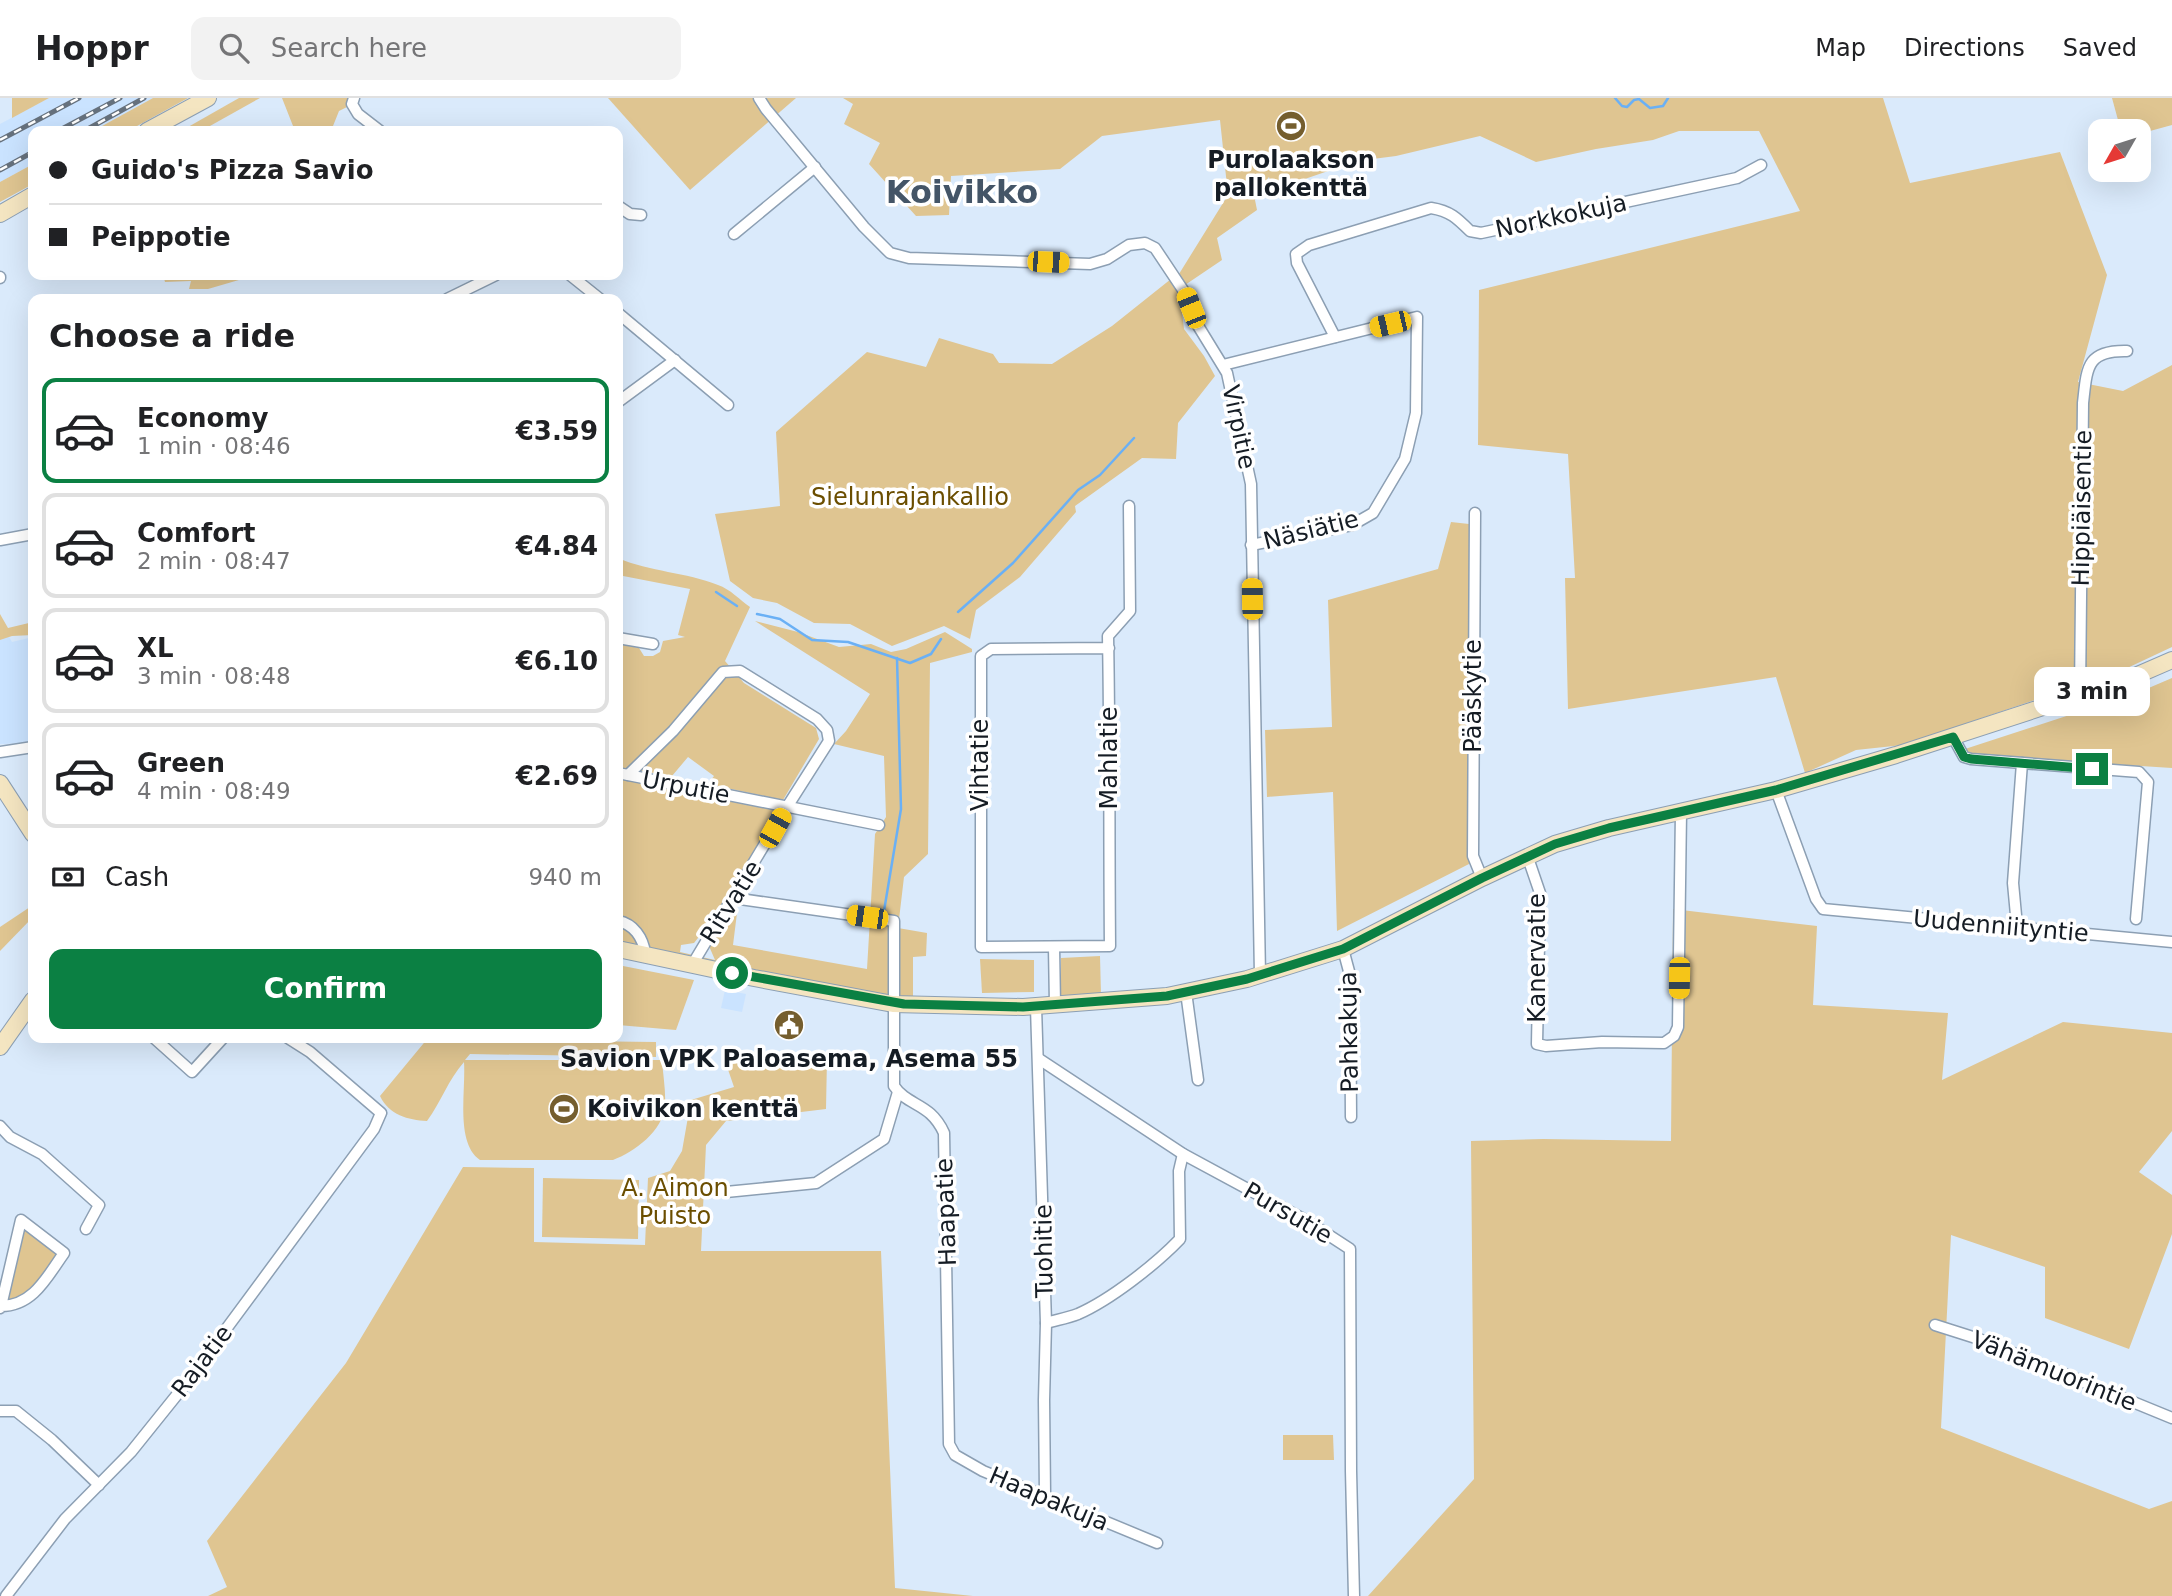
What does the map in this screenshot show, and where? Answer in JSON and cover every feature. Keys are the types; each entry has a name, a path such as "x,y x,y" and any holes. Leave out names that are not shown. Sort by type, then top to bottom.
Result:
{"main road":[{"path":"156,126 208,98"},
{"path":"0,214 28,198"},
{"path":"623,949 893,1004 1036,1007 1111,1002 1186,992 1260,975 1343,949 1527,855 1555,844 1609,828 1776,790 1953,737 2126,680 2172,660"},
{"path":"0,783 28,826"},
{"path":"0,1047 28,1007"}],"street":[{"path":"354,98 352,104 358,114 374,126"},
{"name":"Virpitie","path":"759,98 850,212 890,253 909,258 1090,264 1107,259 1129,245 1145,243 1155,248 1185,293 1197,324 1227,373 1251,484 1260,975"},
{"name":"Norkkokuja","path":"1335,337 1297,263 1296,254 1309,245 1431,208 1447,210 1470,231 1481,233 1737,177 1761,164"},
{"path":"734,234 815,167"},
{"path":"623,209 630,214 641,215"},
{"path":"457,294 485,280"},
{"path":"576,280 594,294"},
{"path":"623,317 728,405"},
{"name":"Näsiätie","path":"1251,545 1352,525 1373,513 1405,459 1416,413 1417,317 1335,337"},
{"path":"1223,365 1335,337"},
{"name":"Hippiäisentie","path":"2080,694 2083,403 2086,374 2093,360 2104,352 2127,351"},
{"path":"623,398 675,360"},
{"name":"Mahlatie","path":"1038,947 1110,951 1108,636 1130,611 1129,506"},
{"name":"Pääskytie","path":"1475,513 1473,856 1482,878"},
{"path":"0,540 28,535"},
{"path":"623,639 653,645"},
{"name":"Vihtatie","path":"1038,947 981,947 980,660 984,652 991,649 1109,648"},
{"name":"Ritvatie","path":"623,774 673,731 723,672 740,671 817,719 827,730 829,741 692,965"},
{"path":"1953,737 1964,757 2139,772 2148,782 2136,919"},
{"path":"0,752 28,748"},
{"path":"2017,926 2013,883 2022,763"},
{"name":"Urputie","path":"623,774 878,825"},
{"name":"Uudenniityntie","path":"1776,790 1816,900 1823,909 2172,942"},
{"name":"Kanervatie","path":"1527,855 1540,893 1536,1044 1664,1043 1674,1036 1678,1027 1681,812"},
{"path":"726,1192 816,1183 884,1139 898,1093 892,1079 894,921 733,898"},
{"path":"623,922 642,939 646,953"},
{"path":"1054,947 1055,1005"},
{"name":"Pahkakuja","path":"1343,949 1350,975 1351,1117"},
{"path":"1186,992 1198,1080"},
{"name":"Tuohitie","path":"1036,1007 1046,1323 1045,1495"},
{"path":"160,1043 192,1072 218,1043"},
{"name":"Rajatie","path":"6,1596 65,1519 131,1452 208,1354 374,1129 381,1113 296,1043"},
{"name":"Pursutie","path":"1039,1059 1183,1154 1307,1221 1350,1249 1354,1596"},
{"name":"Haapatie","path":"898,1093 932,1114 944,1133 949,1444"},
{"path":"0,1126 10,1137 42,1154 99,1205 86,1229"},
{"path":"1046,1323 1077,1314 1101,1300 1156,1262 1180,1239 1178,1192 1183,1154"},
{"path":"20,1220 64,1253 33,1296 14,1306 0,1307 20,1220"},
{"name":"Vähämuorintie","path":"1935,1325 1979,1339 2172,1418"},
{"path":"0,1411 16,1410 99,1485"},
{"name":"Haapakuja","path":"949,1444 955,1455 983,1471 1157,1543"}],"shaded area":[{"path":"49,98 153,98 102,126 28,126 28,167 0,182 0,124"},
{"path":"0,621 12,642 28,638 28,743 0,744"},
{"path":"725,990 746,994 742,1012 721,1008"}],"green space":[{"path":"12,98 49,98 12,118"},
{"path":"153,98 188,98 137,126 102,126"},
{"path":"239,98 260,98 210,126 190,126"},
{"path":"282,98 351,98 349,106 339,111 333,126 293,126"},
{"path":"608,98 796,98 690,190"},
{"path":"843,98 1883,98 1910,183 2060,152 2107,275 2078,382 2123,391 2172,365 2172,647 2123,670 1903,745 1856,750 1805,773 1776,677 1568,709 1565,578 1575,578 1568,454 1478,445 1479,290 1800,211 1759,131 1679,131 1653,140 1536,162 1480,136 1396,156 1357,161 1273,190 1269,177 1254,195 1257,210 1217,238 1222,260 1185,285 1179,274 1228,195 1220,120 1102,136 1060,169 951,176 949,215 916,216 869,164 880,143 844,124 853,104"},
{"path":"2112,98 2172,98 2172,125 2151,131 2151,119 2118,119"},
{"path":"28,167 28,187 0,202 0,182"},
{"name":"Sielunrajankallio","path":"1171,279 1180,296 1184,329 1215,376 1178,423 1176,459 1142,458 1075,506 1076,512 1020,577 976,610 970,639 944,626 892,646 850,624 814,623 777,603 753,598 730,581 715,514 780,506 776,432 867,352 926,367 939,338 993,354 999,363 1052,364 1112,326"},
{"path":"164,280 239,280 208,289 189,289 191,281"},
{"path":"1451,522 1469,524 1469,864 1337,931 1333,792 1267,797 1265,730 1332,727 1328,600 1438,569"},
{"path":"623,560 718,585 750,607 725,661 744,683 816,728 819,739 783,800 708,784 714,776 688,757 672,776 623,768 623,645 639,648 644,656 653,656 660,652 663,641 685,637 678,635 690,589 623,576"},
{"path":"0,614 8,628 28,623 28,635 0,640"},
{"path":"755,621 798,632 839,647 871,644 891,652 906,649 945,632 972,649 972,652 930,663 928,854 904,877 898,928 927,933 926,956 913,957 913,999 897,1000 623,947 623,779 774,810 773,819 717,914 694,943 681,945 680,952 715,960 709,946 729,913 737,913 733,945 867,969 875,834 886,817 884,756 834,744 846,731 870,694"},
{"path":"2172,678 2172,768 1969,755 1965,749 2137,693"},
{"path":"28,908 28,922 0,951 0,927"},
{"path":"1673,909 1817,926 1813,1005 1948,1013 1942,1080 2063,1022 2172,1033 2172,1131 2139,1172 2172,1195 2172,1234 2129,1349 2045,1318 2045,1267 1951,1235 1941,1428 2149,1509 2172,1501 2172,1596 1368,1596 1474,1479 1471,1141 1671,1141"},
{"path":"1100,956 1101,995 1061,997 1061,958"},
{"path":"980,959 1034,960 1034,992 982,993"},
{"path":"623,966 694,980 676,1030 623,1025"},
{"name":"Koivikon kenttä","path":"656,1042 656,1057 470,1054 465,1060 662,1060 665,1106 653,1132 630,1152 613,1160 480,1160 472,1152 464,1129 464,1062 427,1121 394,1112 380,1096 424,1043"},
{"name":"A. Aimon Puisto","path":"723,1055 748,1063 827,1058 826,1109 726,1121 706,1145 701,1251 881,1251 895,1588 973,1596 208,1596 227,1587 207,1541 346,1363 463,1167 534,1168 534,1242 645,1245 648,1178 670,1171 682,1151 691,1100 734,1087"},
{"path":"543,1178 639,1180 638,1239 542,1237"},
{"path":"22,1227 61,1254 31,1294 4,1303"},
{"path":"1283,1435 1333,1435 1334,1460 1283,1460"}],"waterway":[{"path":"1615,98 1622,106 1627,107 1639,99 1650,108 1663,106 1668,98"},
{"path":"958,612 1013,563 1078,490 1100,475 1134,438"},
{"path":"716,592 737,606"},
{"path":"757,614 780,619 812,640 848,642 910,663 931,654 941,639"},
{"path":"884,911 901,809 897,658"}],"railway":[{"path":"0,140 79,98"},
{"path":"67,126 120,98"},
{"path":"93,126 144,98"},
{"path":"0,170 28,155"}],"place":[{"name":"Purolaakson pallokenttä","path":"1291,126"},
{"name":"Savion VPK Paloasema, Asema 55","path":"789,1025"},
{"name":"Koivikon kenttä","path":"564,1109"}],"district":[{"name":"Koivikko","path":"962,192"}],"route":[{"path":"732,973 893,1004 1023,1007 1167,996 1247,979 1343,949 1527,855 1555,844 1609,828 1776,790 1953,737 1964,757 1971,759 2092,769"}]}
